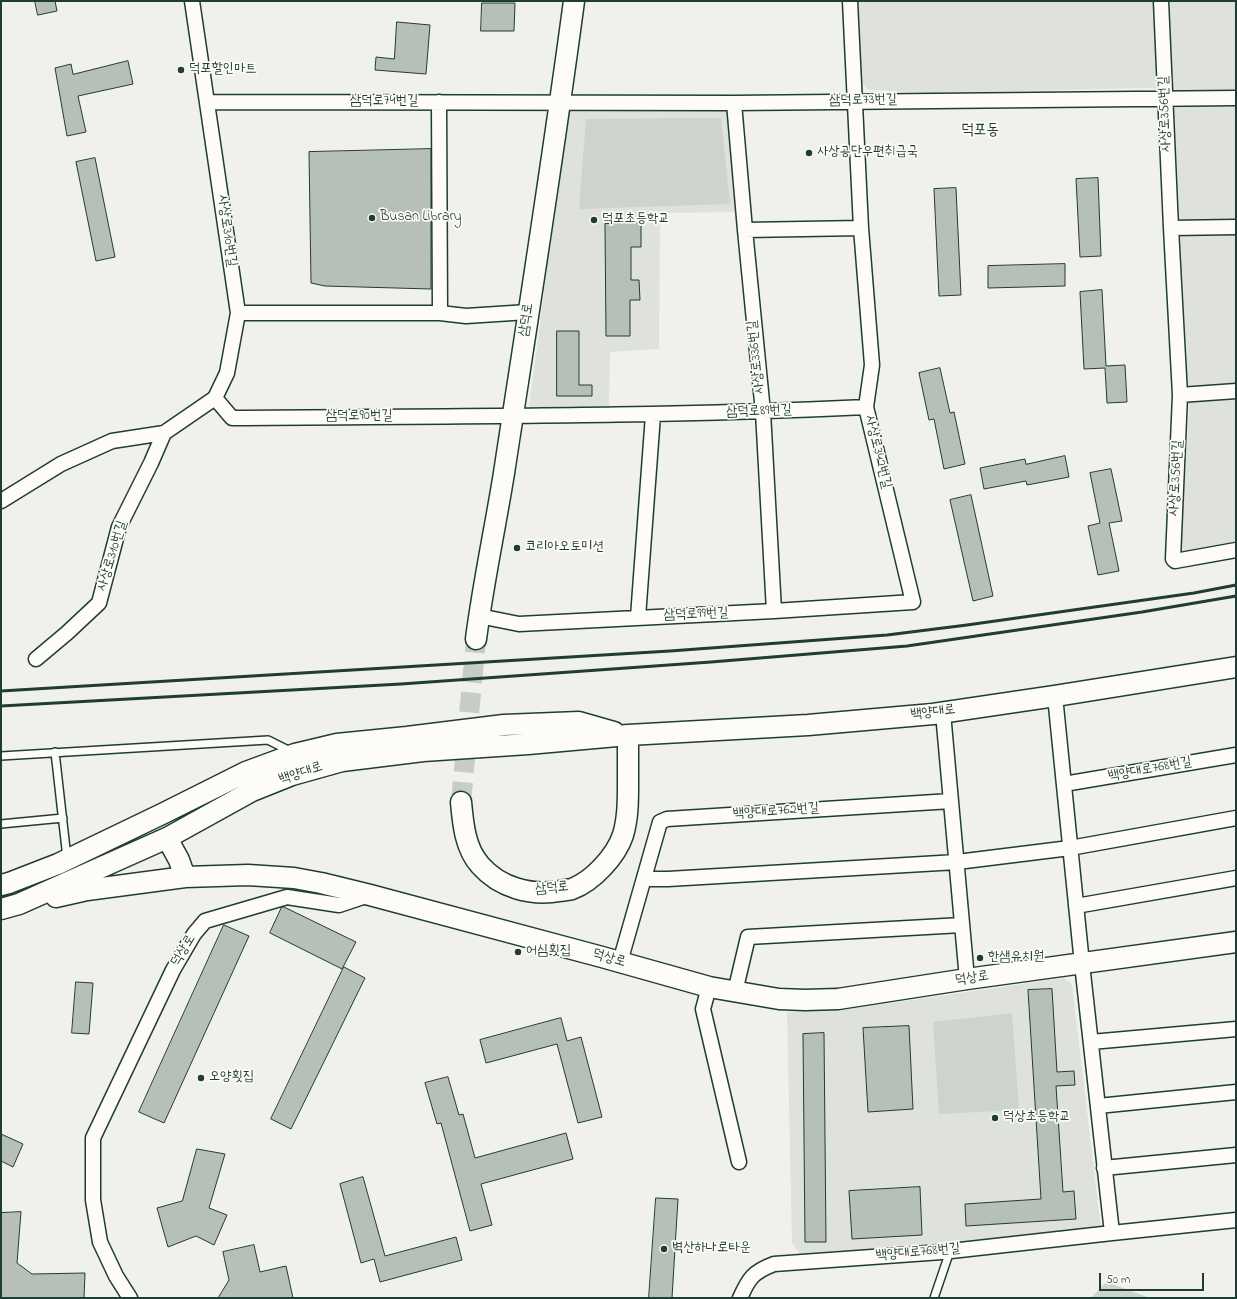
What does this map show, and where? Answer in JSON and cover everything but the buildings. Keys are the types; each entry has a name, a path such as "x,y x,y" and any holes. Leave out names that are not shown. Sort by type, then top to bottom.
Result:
{"main road":[{"name":"삼덕로","path":"476,639 503,475 574,1"},
{"name":"백양대로","path":"10,906 166,838 252,791 292,775 342,761 423,751 628,735 808,725 943,713 1236,667"},
{"name":"백양대로","path":"1,885 68,859 246,772 296,754 337,744 504,725 579,722 628,735"},
{"name":"삼덕로","path":"461,802 464,830 471,852 480,865 496,880 514,888 535,893 572,889 590,878 605,864 616,851 623,835 628,814 628,735"},
{"path":"166,838 179,860 186,877"},
{"name":"덕상로","path":"10,906 87,890 186,877 248,875 294,878 370,895 709,987 779,999 805,1000 831,999 1236,942"}],"street":[{"name":"사상로310번길","path":"1,501 61,464 112,441 164,433 215,398 227,373 238,313 192,1"},
{"name":"사상로342번길","path":"850,1 861,228 872,365 866,407 913,602"},
{"name":"사상로356번길","path":"1161,1 1180,395 1173,558 1175,561 1236,550"},
{"name":"삼덕로73번길","path":"560,102 734,103 1236,98"},
{"name":"삼덕로74번길","path":"208,102 560,102"},
{"path":"439,102 440,313"},
{"name":"사상로336번길","path":"734,103 763,412 774,611"},
{"path":"1171,228 1236,227"},
{"path":"745,230 861,228"},
{"path":"238,313 440,313 466,316 528,312"},
{"path":"1180,395 1236,391"},
{"name":"삼덕로90번길","path":"215,398 232,418 512,416"},
{"name":"삼덕로89번길","path":"512,416 653,415 866,407"},
{"path":"638,617 653,415"},
{"name":"사상로310번길","path":"36,659 99,603 119,527 151,463 164,433"},
{"name":"삼덕로99번길","path":"479,616 519,624 774,611 913,602"},
{"path":"1055,696 1082,964 1112,1233"},
{"path":"943,713 967,979"},
{"name":"백양대로768번길","path":"1064,784 1236,755"},
{"name":"백양대로762번길","path":"620,962 660,822 667,819 951,801"},
{"path":"644,879 668,879 957,862 1070,848 1236,818"},
{"path":"1076,906 1236,878"},
{"name":"덕상로","path":"130,1298 116,1276 100,1242 93,1200 93,1138 173,970 194,934 205,921 287,897 339,905 370,895"},
{"path":"735,992 748,937 962,925"},
{"path":"709,987 703,1009 739,1162"},
{"path":"1091,1042 1236,1029"},
{"path":"1098,1106 1236,1092"},
{"path":"1104,1168 1236,1155"},
{"name":"백양대로768번길","path":"740,1298 747,1284 755,1274 774,1264 950,1251 1236,1220"}],"lane":[{"name":"백양대로","path":"1,756 268,740 296,754"},
{"path":"55,752 68,859"},
{"path":"1,824 63,818"},
{"path":"934,1298 950,1251"}],"shaded area":[{"path":"856,1 1236,1 1236,542 1180,556 1189,409 1173,91 1149,88 934,93 869,90 860,82"},
{"path":"728,109 739,212 660,213 659,349 610,352 609,408 529,407 568,111"},
{"path":"721,118 730,204 579,209 586,119"},
{"path":"1064,978 1072,984 1101,1229 803,1258 792,1243 787,1012 856,1008"},
{"path":"1012,1013 1019,1110 939,1114 933,1022"},
{"path":"1106,1282 1150,1298 1091,1298"}],"tunnel":[{"path":"461,802 476,639"}],"railway":[{"path":"1,691 670,651 887,635 1194,593 1236,585"},
{"path":"1,706 401,684 711,662 907,646 1142,612 1236,596"}],"place":[{"name":"덕포할인마트","path":"181,70"},
{"name":"사상공단우편취급국","path":"809,153"},
{"name":"Busan Library","path":"372,218"},
{"name":"덕포초등학교","path":"594,220"},
{"name":"코리아오토미션","path":"517,548"},
{"name":"어심횟집","path":"518,952"},
{"name":"한샘유치원","path":"980,958"},
{"name":"오양횟집","path":"201,1078"},
{"name":"덕상초등학교","path":"995,1118"},
{"name":"벽산하나로타운","path":"664,1249"}],"district":[{"name":"덕포동","path":"980,131"}]}
